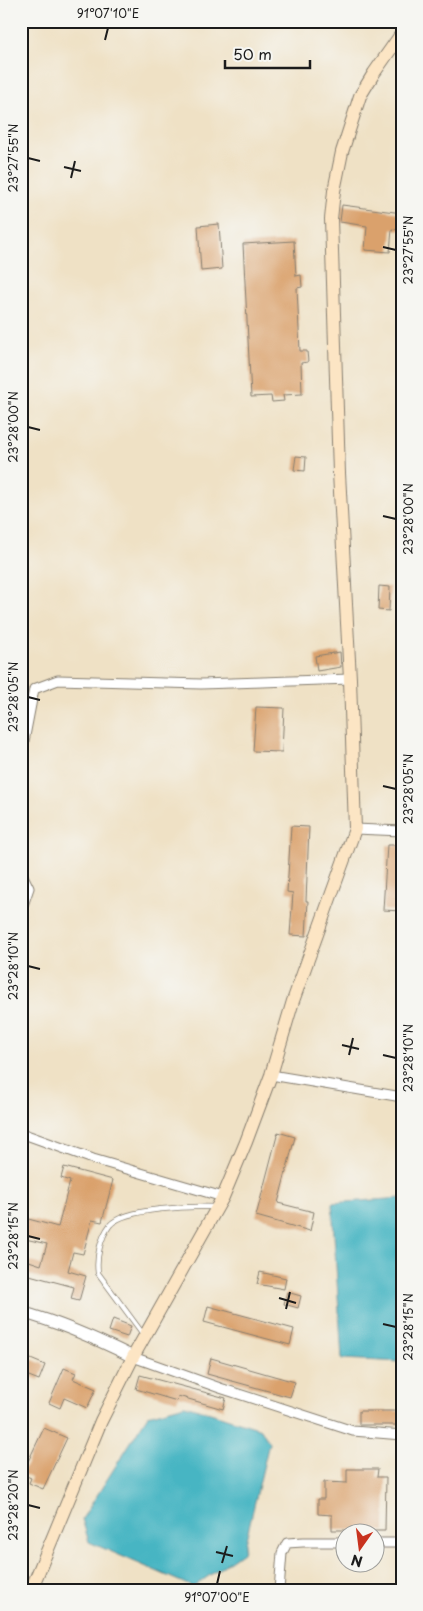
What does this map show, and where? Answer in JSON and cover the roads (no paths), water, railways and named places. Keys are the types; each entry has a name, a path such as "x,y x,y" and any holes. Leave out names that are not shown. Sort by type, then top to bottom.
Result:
{"main road":[{"path":"31,1590 101,1421 133,1357 146,1337 220,1202 246,1142 271,1075 293,1001 355,829 350,679 339,473 331,219 334,191 342,152 360,96 401,35"}],"street":[{"path":"21,756 34,689 58,680 201,684 350,679"},
{"path":"355,829 402,831"},
{"path":"21,872 29,888 21,911"},
{"path":"271,1075 402,1097"},
{"path":"21,1133 220,1202"},
{"path":"21,1312 44,1318 94,1337 133,1357 220,1388 353,1431 402,1434"},
{"path":"279,1590 282,1553 287,1543 336,1542"},
{"path":"386,1543 402,1543"}],"lane":[{"path":"146,1337 98,1273 97,1263 100,1245 110,1225 127,1216 164,1208 220,1202"}],"water":[{"path":"402,1198 402,1362 342,1359 332,1203"},
{"path":"185,1405 261,1429 269,1443 243,1552 193,1587 89,1542 82,1519 148,1415"}]}
